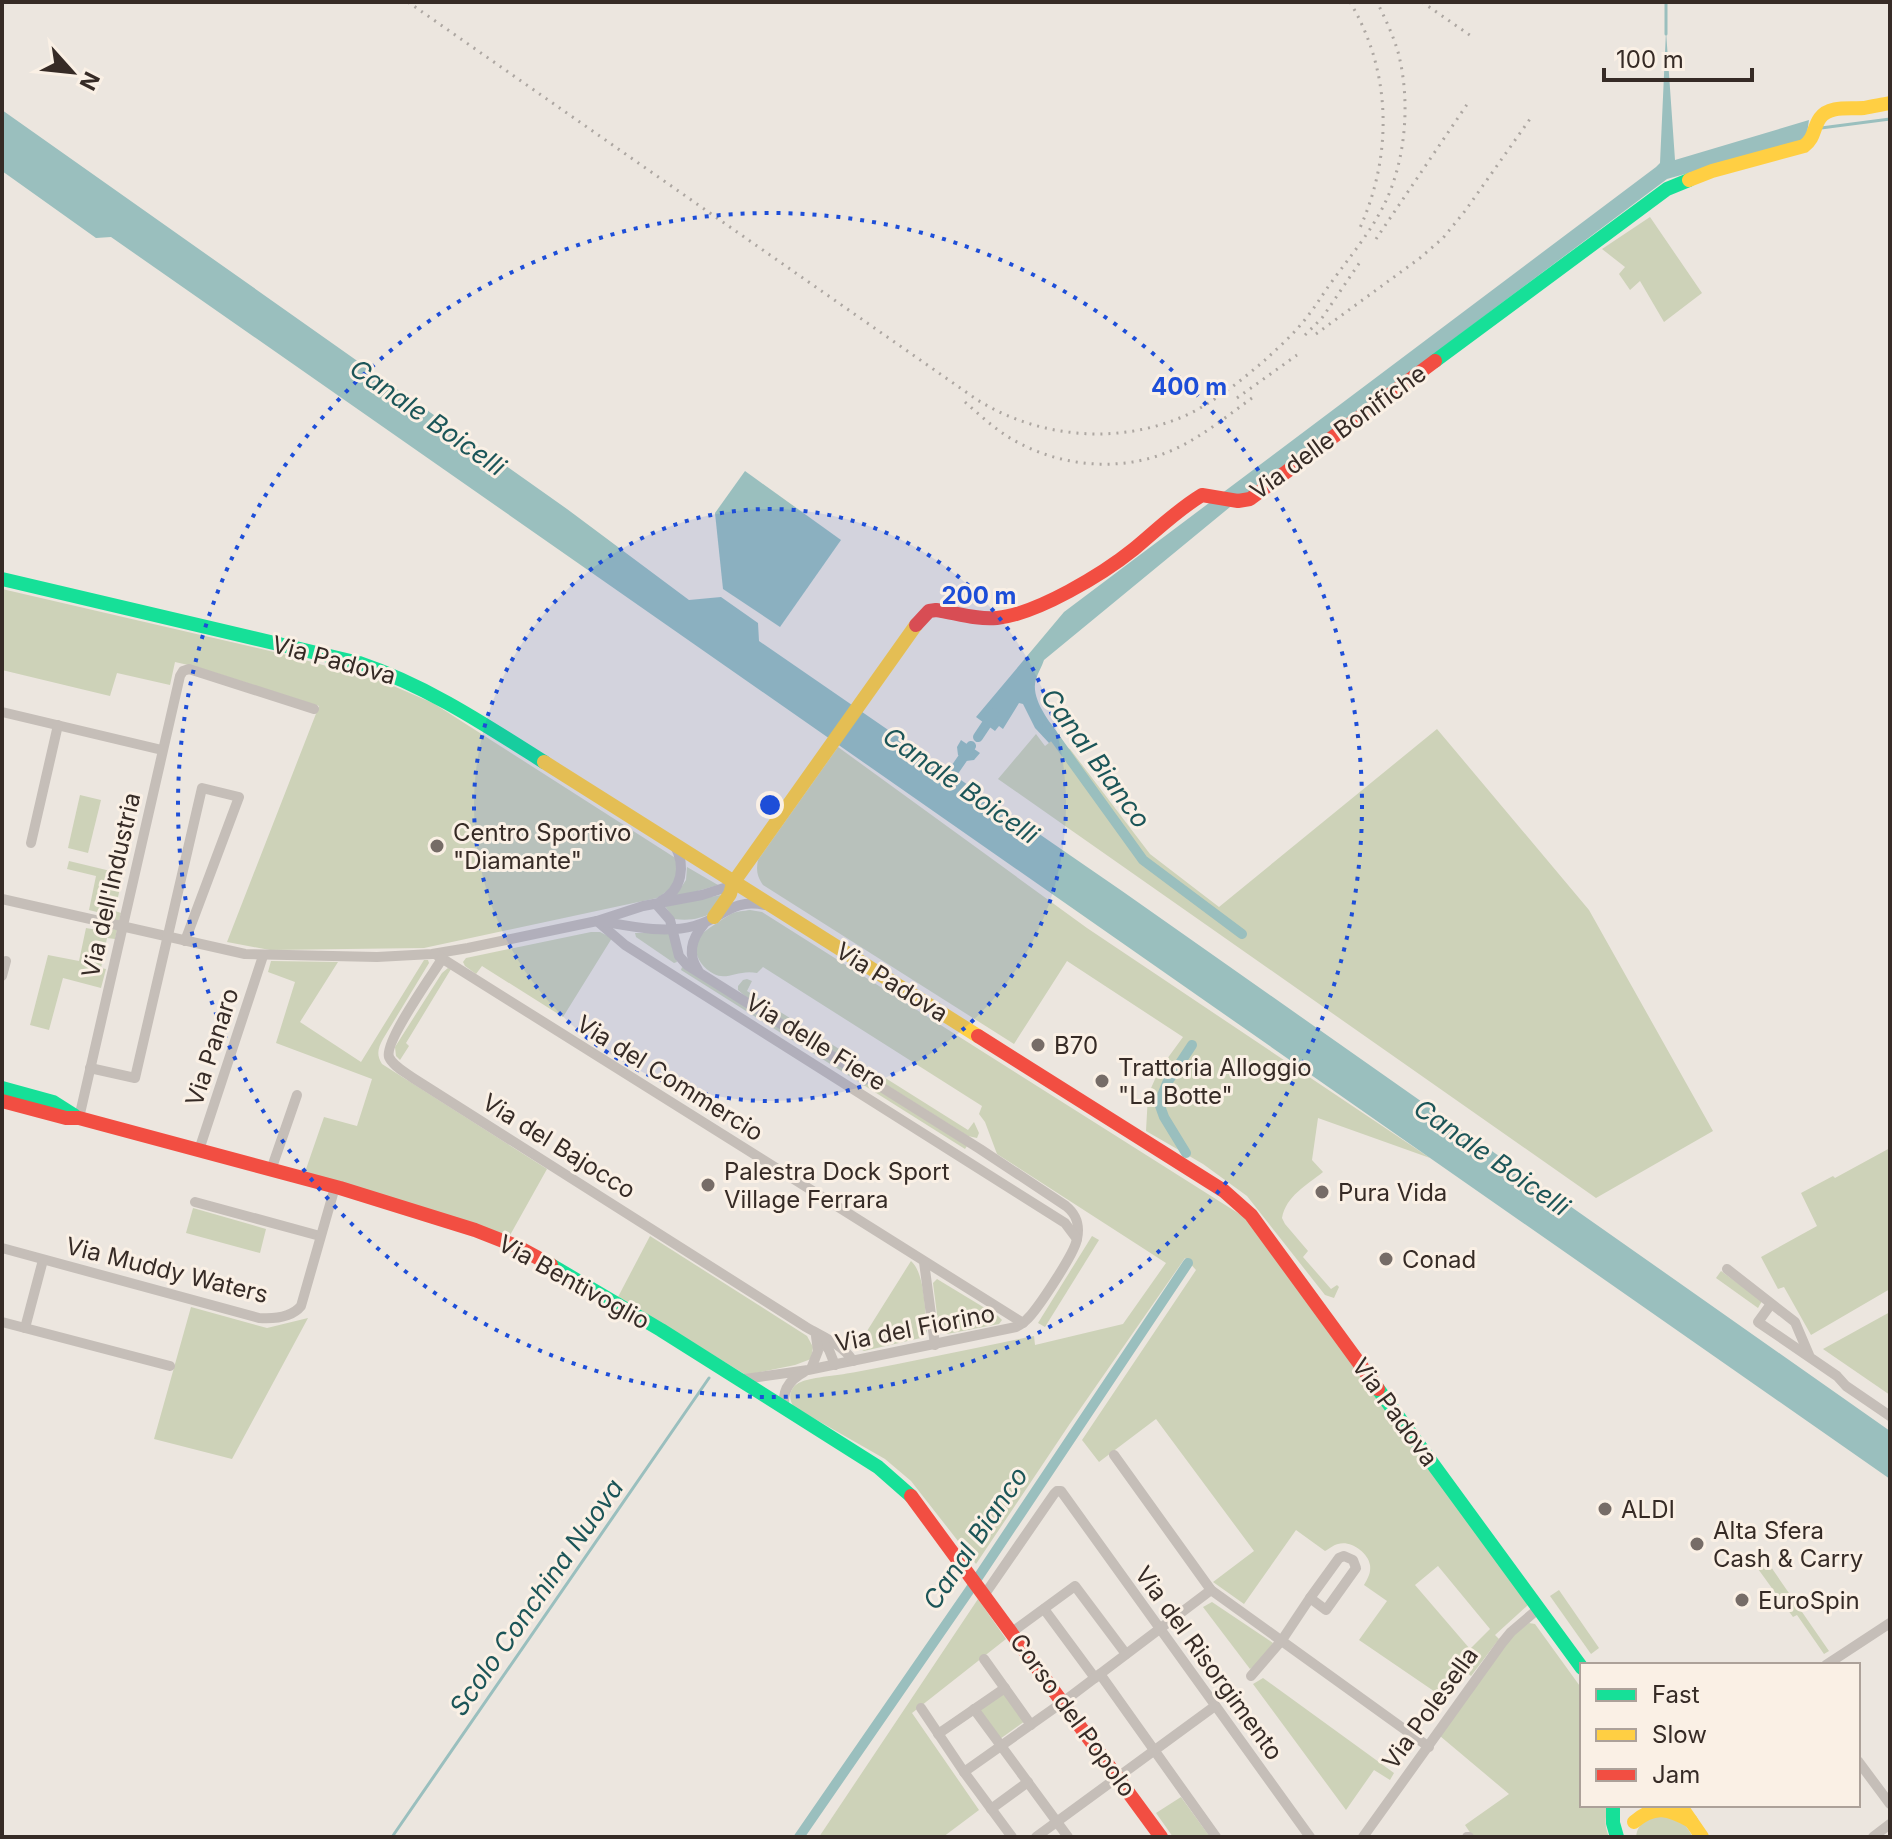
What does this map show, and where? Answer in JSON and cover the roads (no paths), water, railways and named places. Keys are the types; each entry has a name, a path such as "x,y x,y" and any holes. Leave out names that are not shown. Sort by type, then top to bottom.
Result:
{"street":[{"name":"Via delle Bonifiche","path":"709,920 929,611 996,618 1018,613 1104,570 1195,499 1207,494 1244,502 1667,189 1712,171 1804,146 1811,141 1819,119 1831,110 1890,103"},
{"name":"Via Padova","path":"2,579 344,658 406,679 459,708 1209,1181 1251,1215 1580,1665"},
{"name":"Via dell'Industria","path":"79,1118 180,676 186,670 193,670"},
{"name":"Via Padova","path":"193,670 314,709"},
{"path":"2,712 162,750"},
{"path":"31,843 58,725"},
{"path":"90,1068 135,1078 202,788 239,797 185,941"},
{"path":"656,904 668,897 680,877 682,861 675,846"},
{"path":"2,899 237,953 352,958 438,956 597,921 643,906 715,891 733,883"},
{"name":"Via delle Fiere","path":"656,904 670,920 679,956 687,965 980,1149 1072,1211 1077,1219 1077,1239"},
{"path":"597,921 672,929 692,927 739,904 770,906"},
{"path":"639,954 630,940 629,926 635,911 643,906"},
{"path":"702,975 694,966 691,945 696,933 709,920"},
{"name":"Via delle Fiere","path":"597,921 625,945 1065,1223 1077,1239"},
{"name":"Via Panaro","path":"199,1150 263,956"},
{"name":"Via del Commercio","path":"438,956 1023,1323"},
{"name":"Via del Bajocco","path":"438,956 394,1035 388,1050 393,1063 843,1349 853,1361"},
{"path":"2,976 6,961"},
{"name":"Via Bentivoglio","path":"2,1088 53,1102 79,1118"},
{"path":"271,1170 297,1095"},
{"name":"Via Bentivoglio","path":"2,1101 66,1118 79,1118 335,1187 475,1230 516,1246 620,1305 878,1467 917,1502 984,1593"},
{"path":"971,1163 980,1149"},
{"name":"Via Muddy Waters","path":"2,1248 259,1318 289,1315 299,1308 335,1187"},
{"path":"195,1202 320,1236"},
{"name":"Via del Fiorino","path":"737,1378 810,1370 1004,1331 1023,1323 1033,1313 1077,1239"},
{"name":"Via Muddy Waters","path":"25,1328 43,1260"},
{"path":"924,1262 935,1345"},
{"path":"1727,1269 1795,1322 1809,1357"},
{"path":"1771,1304 1758,1322 1890,1408"},
{"path":"2,1322 170,1366"},
{"path":"810,1330 818,1351 810,1370"},
{"name":"Via del Bajocco","path":"810,1330 829,1350 835,1365"},
{"name":"Via del Fiorino","path":"765,1396 777,1396 797,1376 810,1370"},
{"path":"765,1396 767,1383 774,1374"},
{"path":"1837,1376 1846,1386 1890,1416"},
{"path":"785,1409 783,1399 786,1389"},
{"path":"1114,1455 1211,1590 1429,1747"},
{"name":"Via del Risorgimento","path":"984,1593 1057,1491 1061,1491 1310,1837"},
{"path":"1251,1676 1282,1640 1310,1598 1339,1558 1347,1556 1353,1560 1356,1565 1354,1571 1326,1610 1310,1598"},
{"path":"1012,1632 1075,1586 1126,1654"},
{"path":"964,1772 1211,1590"},
{"name":"Corso del Popolo","path":"984,1593 1161,1837"},
{"path":"1044,1609 1216,1837"},
{"name":"Via Polesella","path":"1363,1837 1502,1643 1538,1609"},
{"path":"1829,1663 1890,1623"},
{"path":"984,1659 1031,1725"},
{"path":"938,1734 1005,1688"},
{"path":"1036,1837 1215,1706"},
{"path":"921,1708 1012,1837"},
{"path":"974,1709 1068,1837"},
{"path":"1860,1764 1890,1804"},
{"path":"991,1809 1028,1782"},
{"path":"1616,1807 1620,1835"},
{"path":"1634,1822 1644,1807"},
{"path":"1681,1807 1698,1831"},
{"path":"1620,1835 1650,1810 1661,1809 1680,1815 1698,1831"},
{"path":"1873,1837 1890,1824"}],"water":[{"path":"1666,31 1675,160 1809,120 1806,140 1667,179 1230,507 1044,660 1035,686 1042,709 1059,735 1049,743 1035,728 1023,704 1019,703 1003,729 999,726 995,731 976,717 1064,612 1656,167 1660,163"},
{"name":"Canale Boicelli","path":"2,110 567,509 689,600 721,597 758,623 759,641 1122,891 1890,1431 1890,1479 111,237 96,238 2,171"},
{"path":"745,471 841,540 780,627 723,589 715,513"},
{"path":"961,740 980,753 974,760 966,761 958,755 957,747"}],"waterway":[{"path":"1666,2 1666,34"},
{"path":"1821,128 1890,119"},
{"path":"978,737 994,713"},
{"name":"Canal Bianco","path":"1047,727 1143,860 1242,934"},
{"name":"Canale Boicelli","path":"945,784 971,746"},
{"name":"Canal Bianco","path":"1186,1153 1159,1103 1167,1083 1192,1045"},
{"name":"Canal Bianco","path":"799,1837 969,1591 1188,1263"},
{"name":"Scolo Conchina Nuova","path":"392,1837 709,1378"}],"railway":[{"path":"408,2 976,399 1026,423 1054,430 1109,434 1165,424 1211,402 1239,382 1302,323 1371,228 1397,171 1405,111 1398,52 1377,2"},
{"path":"1350,2 1374,57 1383,114 1378,173 1359,230"},
{"path":"1422,2 1474,38"},
{"path":"1376,239 1470,100"},
{"path":"1316,334 1443,238 1530,119"},
{"path":"1305,335 1322,318 1360,262"},
{"path":"1237,398 1297,355"},
{"path":"965,402 1005,434 1037,451 1076,462 1116,464 1175,449 1252,398"}],"place":[{"name":"Centro Sportivo \"Diamante\"","path":"437,846"},
{"name":"B70","path":"1038,1045"},
{"name":"Trattoria Alloggio \"La Botte\"","path":"1102,1081"},
{"name":"Palestra Dock Sport Village Ferrara","path":"708,1185"},
{"name":"Pura Vida","path":"1322,1192"},
{"name":"Conad","path":"1386,1259"},
{"name":"ALDI","path":"1605,1509"},
{"name":"Alta Sfera Cash & Carry","path":"1697,1544"},
{"name":"EuroSpin","path":"1742,1600"}]}
